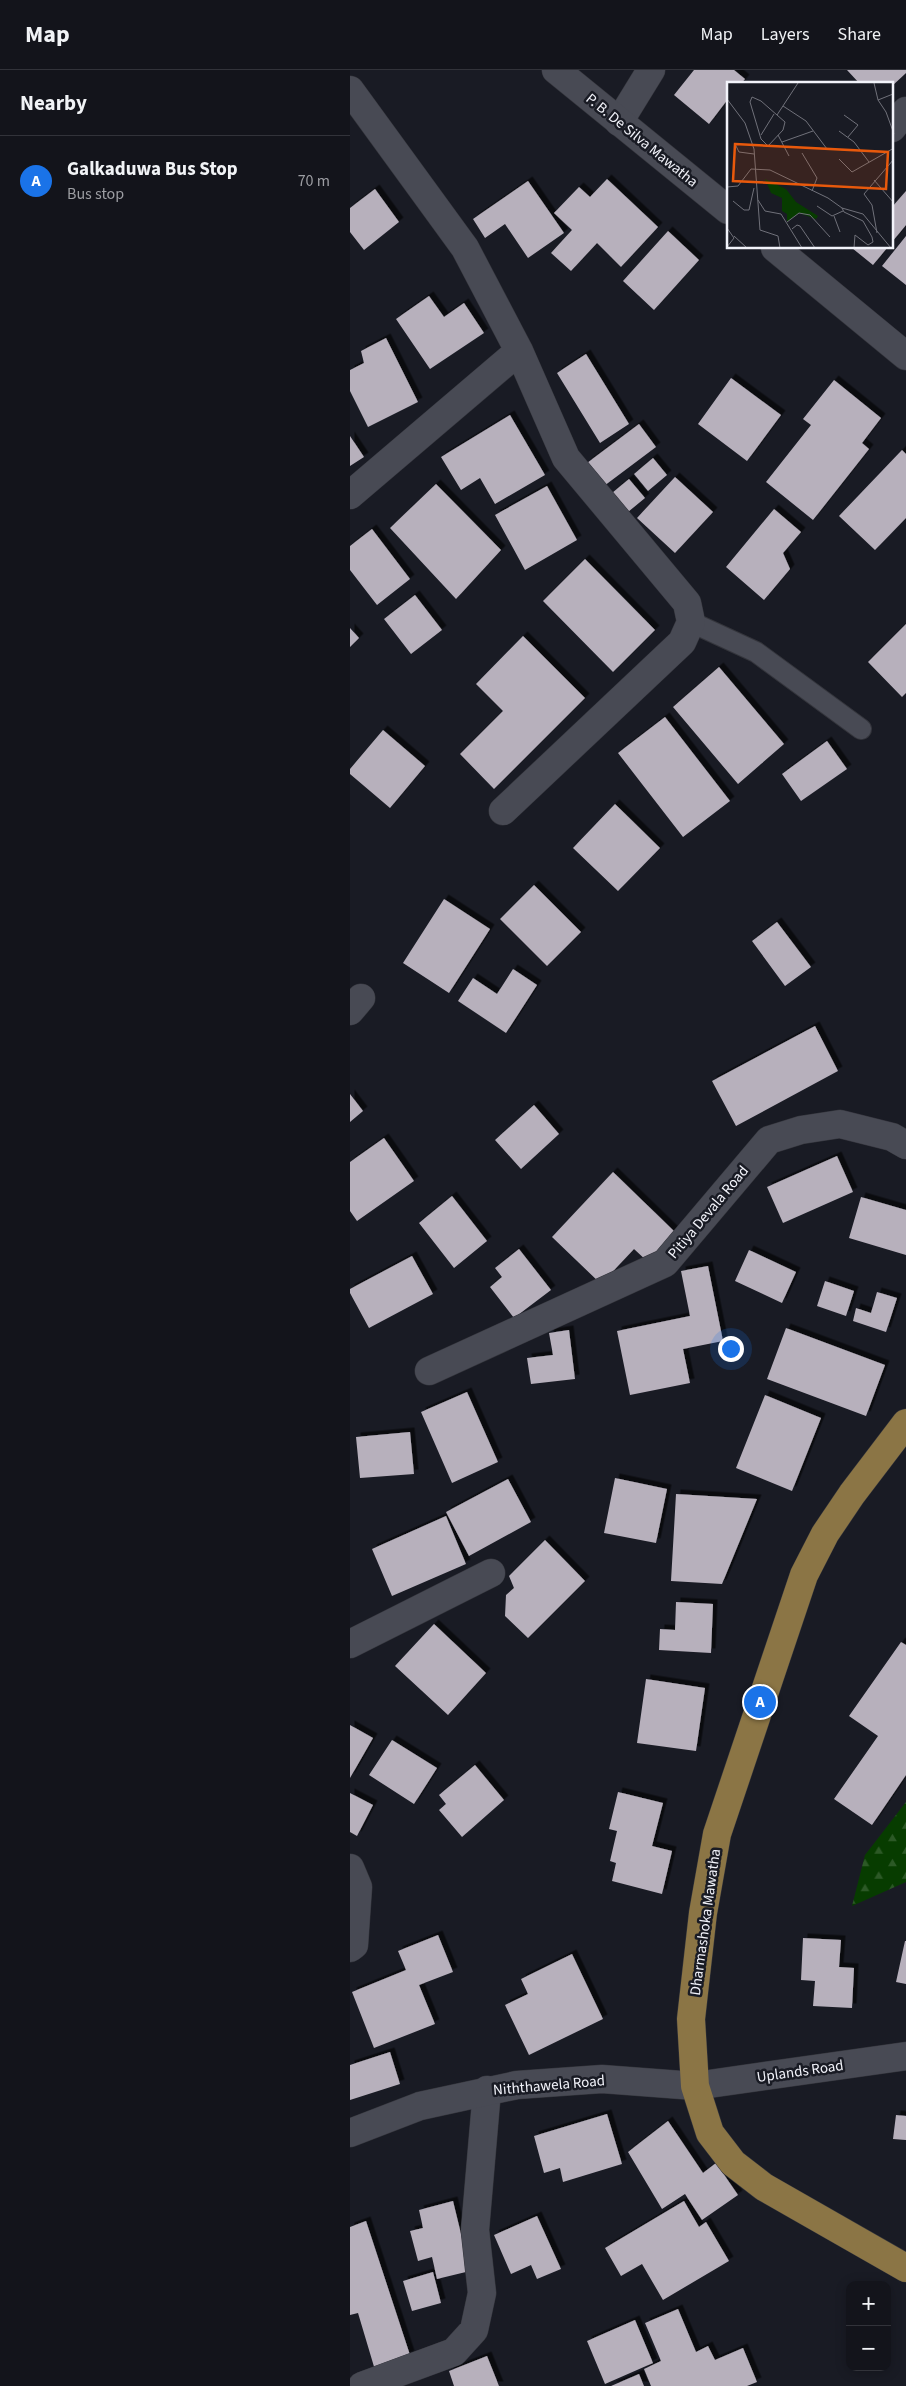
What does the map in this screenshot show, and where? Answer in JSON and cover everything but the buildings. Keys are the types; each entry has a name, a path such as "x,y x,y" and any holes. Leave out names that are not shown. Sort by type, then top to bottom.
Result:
{"main road":[{"name":"Dharmashoka Mawatha","path":"906,1423 830,1526 804,1576 717,1834 702,1913 691,2019 695,2086 710,2133 733,2163 764,2187 906,2268"}],"street":[{"name":"P. B. De Silva Mawatha","path":"556,70 727,209"},
{"path":"619,122 651,70"},
{"path":"350,90 465,248 519,350 566,458 687,603 691,622 682,642 503,811"},
{"path":"894,126 906,111"},
{"path":"785,251 906,356"},
{"path":"350,495 519,350"},
{"name":"Pitiya Devala Road","path":"429,1371 664,1263 769,1140 801,1130 840,1124 892,1137 906,1144"},
{"path":"350,1644 491,1573"},
{"path":"350,1868 358,1887 354,1945 350,1948"},
{"name":"Uplands Road","path":"695,2086 906,2056"},
{"name":"Niththawela Road","path":"350,2134 420,2106 486,2090 518,2085 602,2079 695,2086"},
{"path":"362,2386 454,2352 474,2330 482,2293 475,2230 486,2090"}],"lane":[{"path":"691,622 756,652 861,729"}],"green space":[{"path":"906,1802 906,1882 852,1906 865,1855"}],"place":[{"name":"Galkaduwa Bus Stop","path":"760,1702"}]}
